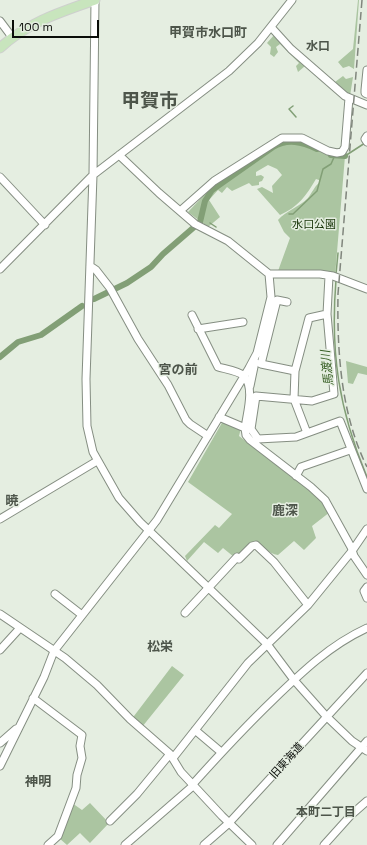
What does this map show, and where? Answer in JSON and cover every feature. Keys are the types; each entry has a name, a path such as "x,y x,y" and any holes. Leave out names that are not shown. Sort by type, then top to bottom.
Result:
{"main road":[{"path":"0,48 12,37 35,22 96,0"}],"street":[{"path":"96,0 93,175 86,415 89,436 97,461 124,505 187,568 268,644 294,680 326,716 366,747 277,845"},
{"path":"0,269 93,175 221,78 258,43 292,0"},
{"path":"0,21 12,37"},
{"path":"271,27 291,49 349,98 354,98 367,105"},
{"path":"367,70 364,90 367,94"},
{"path":"180,211 214,181 282,138 302,138 328,151 337,153 342,152 345,147 349,98"},
{"path":"119,154 198,226 228,240 269,274 333,277 367,289"},
{"path":"0,177 45,225"},
{"path":"90,266 96,270 112,291 138,340 168,385 186,420 208,436"},
{"path":"269,274 271,297 250,386 245,428 246,435 250,440 325,500 352,551 367,575"},
{"path":"333,277 327,314 334,394 312,401 256,396 251,429 258,438 296,437 340,421 350,450 367,489"},
{"path":"287,302 277,300 261,364 295,371"},
{"path":"307,433 294,399 295,371 309,318 327,314"},
{"path":"192,315 218,367 244,376 250,386"},
{"path":"198,329 243,322"},
{"path":"0,766 44,677 54,651 157,520 257,353"},
{"path":"219,418 245,428"},
{"path":"296,476 302,467 350,450"},
{"path":"0,520 97,461"},
{"path":"110,821 137,794 195,730 248,663 308,605 352,551 367,529"},
{"path":"184,613 236,557 239,559 252,546 256,545 274,562 308,605"},
{"path":"367,587 364,591 367,598"},
{"path":"55,594 82,615"},
{"path":"0,614 80,670 171,756 181,772 252,845"},
{"path":"0,650 20,628"},
{"path":"125,845 194,784 221,752 294,680 337,644 367,628"},
{"name":"旧東海道","path":"204,845 229,823 367,673"},
{"path":"33,698 82,735 80,746 82,758 76,775 76,788 58,836 48,845"},
{"path":"0,743 20,726"},
{"path":"195,730 221,752"},
{"path":"324,845 351,815 367,801"}],"green space":[{"path":"358,0 354,69 349,66 343,68 338,62 353,49"},
{"path":"275,34 304,63 305,66 298,72 296,66 299,63 280,44 276,47 278,52 274,57 270,54 271,47 267,43"},
{"path":"343,76 346,79 353,77 350,96 335,82"},
{"name":"水口公園","path":"284,140 303,141 338,156 345,156 335,276 278,271 290,238 284,232 278,220 308,198 319,183 319,180 316,179 309,191 297,205 280,215 257,189 262,187 273,193 272,186 282,175 277,169 268,165 256,172 256,176 261,175 264,177 262,181 259,182 259,185 252,186 249,183 232,191 227,187 222,193 218,190 209,200 220,217 208,227 188,212 209,190"},
{"path":"346,361 367,367 367,375 358,373 353,384 348,383"},
{"path":"223,421 241,428 239,436 314,492 330,512 312,526 316,538 304,550 294,541 278,555 271,553 253,542 241,555 237,553 234,557 223,548 218,553 204,542 187,561 185,556 215,525 219,528 232,514 188,482"},
{"path":"172,666 184,675 142,727 133,719 134,716"},
{"path":"72,803 82,810 90,803 109,823 90,843 80,833 67,845 59,838"}],"waterway":[{"path":"293,106 289,109 296,117"},
{"path":"94,299 127,283 151,267 163,254 200,222 205,201 212,190 273,147 279,144 295,142 306,144 317,149"},
{"path":"345,156 365,143"},
{"path":"331,155 345,156"},
{"path":"289,214 293,214 317,191 323,169 331,164 335,155"},
{"path":"210,223 216,227"},
{"name":"馬渡川","path":"336,274 338,253"},
{"name":"馬渡川","path":"336,280 334,332 339,381 343,404 357,452 367,477"},
{"path":"0,357 18,342 41,335 82,306"}],"railway":[{"path":"362,0 338,294 338,338 342,383 346,405 358,447 367,467"}],"district":[{"name":"甲賀市水口町","path":"208,33"},
{"name":"水口","path":"318,47"},
{"name":"甲賀市","path":"150,102"},
{"name":"宮の前","path":"178,370"},
{"name":"暁","path":"12,501"},
{"name":"鹿深","path":"285,511"},
{"name":"松栄","path":"160,647"},
{"name":"神明","path":"38,782"},
{"name":"本町二丁目","path":"326,813"}]}
